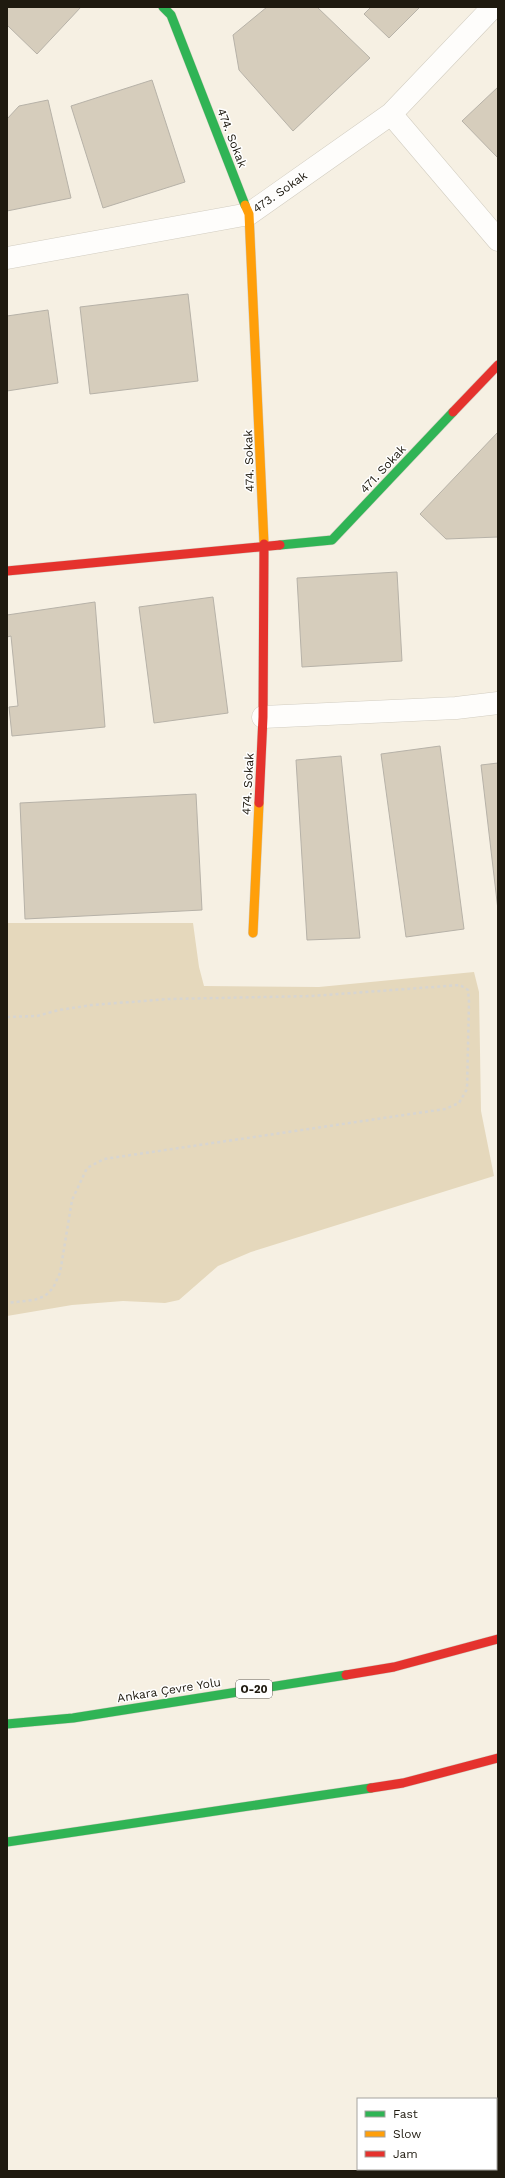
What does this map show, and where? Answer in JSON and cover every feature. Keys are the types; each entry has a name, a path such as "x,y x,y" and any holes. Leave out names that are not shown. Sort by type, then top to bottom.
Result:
{"main road":[{"name":"474. Sokak","path":"171,10 249,214 264,547 262,669 263,717 253,933"},
{"name":"471. Sokak","path":"7,571 332,540 498,365"},
{"name":"Ankara Çevre Yolu","path":"7,1724 73,1718 394,1667 498,1639"},
{"path":"7,1842 403,1784 498,1758"}],"street":[{"name":"473. Sokak","path":"7,258 249,214 391,114 493,7"},
{"path":"391,114 498,240"},
{"path":"263,717 456,708 498,703"}],"path":[{"path":"7,1017 37,1016 59,1010 92,1005 169,999 312,996 460,985 468,990 469,1002 467,1089 458,1103 445,1109 104,1159 87,1168 74,1194 60,1274 53,1288 45,1296 7,1303"}],"shaded area":[{"path":"7,923 193,923 199,967 204,986 319,987 474,972 479,992 481,1111 494,1176 251,1252 218,1266 179,1300 165,1303 123,1301 72,1305 7,1316"}],"building":[{"path":"7,7 81,7 37,54 7,25"},
{"path":"267,7 317,7 370,58 293,131 239,70 233,35"},
{"path":"371,7 420,7 389,38 364,14"},
{"path":"152,80 185,182 103,208 71,106"},
{"path":"498,87 498,158 462,121"},
{"path":"48,100 71,198 7,211 7,119 19,106"},
{"path":"188,294 198,381 90,394 80,307"},
{"path":"48,310 58,383 7,391 7,316"},
{"path":"498,432 498,537 446,539 420,514"},
{"path":"397,572 402,661 302,667 297,578"},
{"path":"213,597 228,713 154,723 139,607"},
{"path":"95,602 105,727 12,736 9,707 18,706 11,636 7,637 7,615"},
{"path":"440,746 464,929 406,937 381,754"},
{"path":"341,756 360,938 307,940 296,760"},
{"path":"498,763 498,910 481,765"},
{"path":"196,794 202,910 25,919 20,803"}],"traffic: fast":[{"path":"163,7 171,15 245,205"},
{"path":"280,545 332,540 453,412"},
{"path":"7,1724 73,1718 346,1675"},
{"path":"7,1842 371,1788"}],"traffic: slow":[{"path":"245,205 249,214 264,544"},
{"path":"253,933 259,803"}],"traffic: jam":[{"path":"453,412 498,365"},
{"path":"259,803 263,717 264,544"},
{"path":"7,571 280,545"},
{"path":"346,1675 394,1667 498,1639"},
{"path":"371,1788 403,1783 498,1758"}]}
